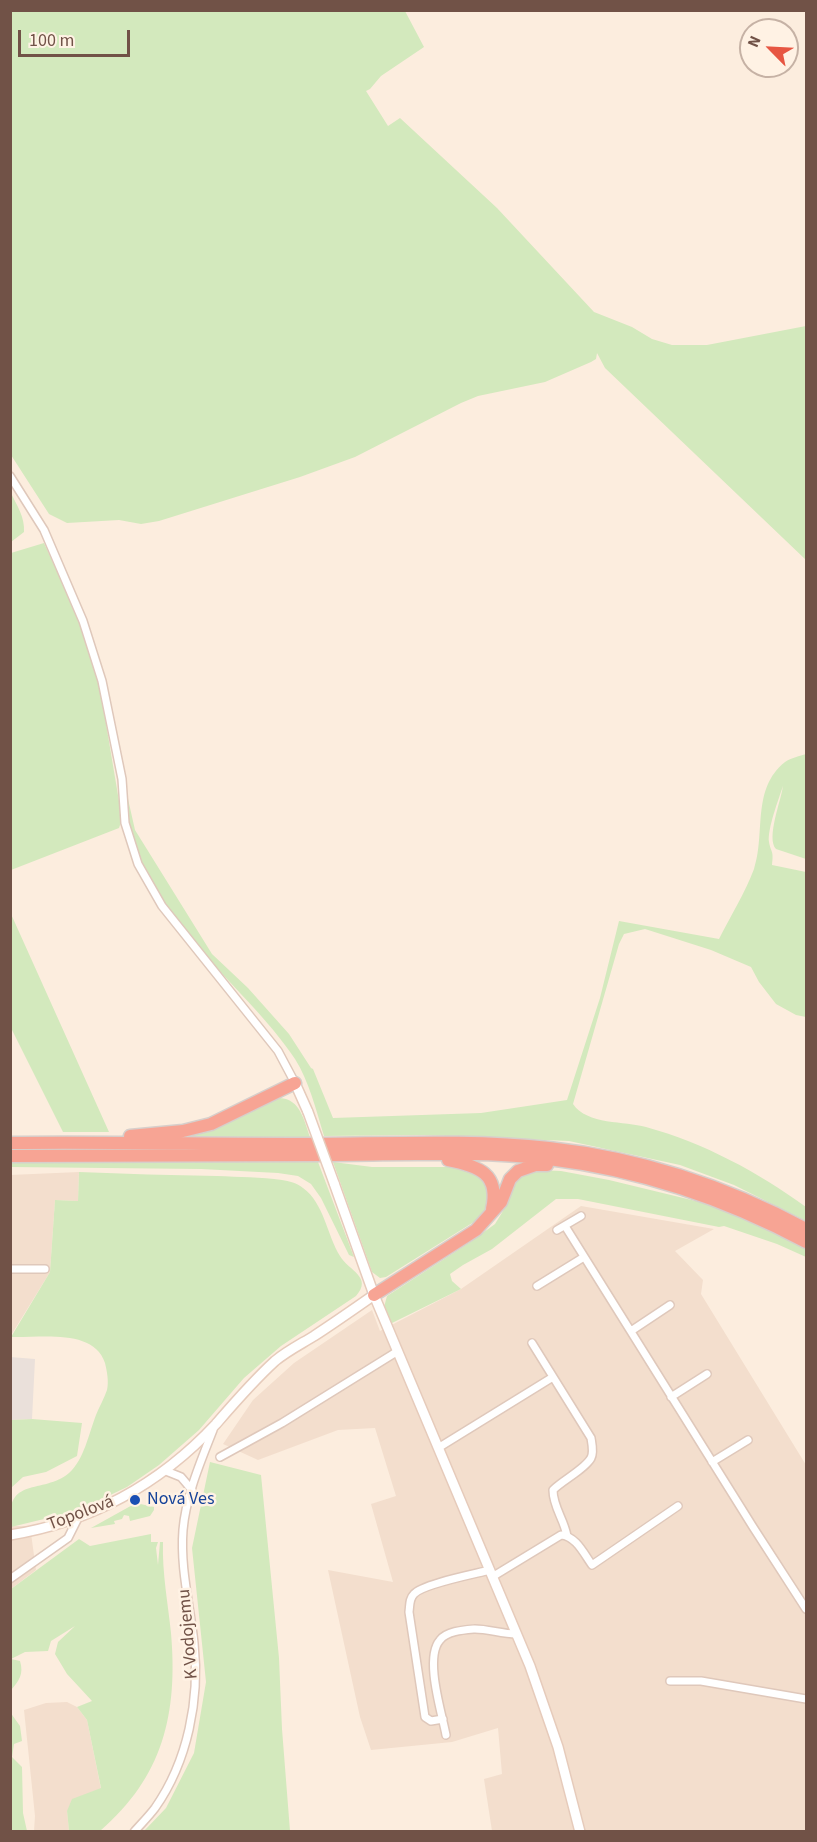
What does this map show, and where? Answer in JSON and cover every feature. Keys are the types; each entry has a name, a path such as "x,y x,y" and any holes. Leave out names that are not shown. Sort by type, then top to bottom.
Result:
{"highway":[{"path":"78,1143 183,1131 211,1124 295,1083"},
{"path":"10,1143 430,1144 518,1145 549,1148 613,1157 705,1183 745,1198 807,1229"},
{"path":"339,1155 366,1160 448,1160 475,1167 491,1180 494,1188 495,1196 491,1214"},
{"path":"10,1156 452,1155 548,1159 610,1169 701,1194 741,1210 807,1242"},
{"path":"374,1295 476,1230 501,1202 510,1179 518,1172 535,1165 574,1168 675,1191 701,1194"}],"street":[{"path":"10,476 44,530 83,621 102,681 122,779 125,823 138,864 162,906 278,1051 295,1083 308,1112 374,1295 516,1634 558,1747 580,1832"},
{"path":"557,1230 581,1216"},
{"path":"565,1226 806,1608"},
{"path":"537,1286 584,1257"},
{"path":"10,1269 45,1269"},
{"name":"Topolová","path":"10,1535 46,1528 78,1518 108,1506 148,1483 166,1471 215,1425 247,1387 278,1359 374,1295"},
{"path":"630,1330 670,1305"},
{"path":"532,1343 591,1438 592,1458 553,1490 553,1502 565,1526 567,1536"},
{"path":"220,1457 282,1423 398,1351"},
{"path":"671,1397 707,1374"},
{"path":"438,1448 553,1377"},
{"name":"K Vodojemu","path":"134,1832 155,1808 174,1774 195,1703 194,1644 184,1578 183,1529 192,1490 215,1425"},
{"path":"712,1462 748,1440"},
{"path":"166,1471 181,1477 192,1490"},
{"path":"443,1719 431,1721 425,1717 409,1611 411,1597 416,1591 427,1586 491,1574 561,1535 573,1540 592,1565 678,1506"},
{"path":"10,1579 68,1538 78,1518"},
{"path":"446,1735 433,1665 439,1640 457,1631 477,1629 516,1634"},
{"path":"670,1681 700,1681 807,1698"}],"shaded area":[{"path":"79,1172 78,1201 55,1200 50,1272 10,1337 10,1175"},
{"path":"581,1206 714,1229 675,1251 703,1280 701,1294 806,1465 806,1831 492,1831 484,1779 502,1774 498,1728 452,1742 371,1750 360,1717 328,1570 393,1582 371,1504 396,1496 375,1428 338,1430 258,1460 223,1444 253,1400 294,1363 372,1310 380,1331 461,1289"},
{"path":"10,1357 35,1359 32,1419 11,1420"},
{"path":"11,1526 30,1526 36,1570 11,1589"},
{"path":"67,1702 77,1707 87,1720 101,1789 67,1811 69,1831 34,1831 35,1816 24,1710 46,1703"}],"green space":[{"path":"11,10 405,11 424,47 381,76 366,91 388,126 400,118 497,208 594,312 632,327 652,339 672,345 707,345 806,326 806,560 605,368 597,353 596,359 591,362 545,382 478,396 461,403 355,457 300,477 159,521 141,524 119,520 67,523 49,514 11,455"},
{"path":"11,493 22,516 24,532 11,542"},
{"path":"44,543 74,608 98,676 122,819 119,828 11,870 11,553"},
{"path":"806,754 806,859 776,849 773,844 773,828 783,786 770,830 769,842 772,865 806,872 806,1017 796,1015 776,1004 751,967 711,950 645,929 624,934 619,944 573,1104 587,1116 646,1127 689,1141 730,1160 769,1182 806,1207 806,1221 734,1185 680,1165 569,1141 423,1135 324,1136 308,1086 295,1059 273,1030 190,938 164,905 143,871 131,835 128,799 135,830 212,954 248,988 289,1034 313,1069 333,1118 481,1113 567,1100 600,998 619,921 719,939 754,869 763,798 768,785 774,773 785,762"},
{"path":"11,914 109,1132 63,1132 11,1028"},
{"path":"280,1098 287,1099 297,1106 310,1137 188,1137 219,1126"},
{"path":"11,1162 318,1162 354,1257 349,1255 321,1198 311,1184 298,1176 201,1169 11,1167"},
{"path":"333,1162 372,1167 464,1167 488,1181 488,1206 477,1220 386,1277 380,1278 372,1272"},
{"path":"538,1170 561,1171 609,1180 704,1203 734,1213 806,1248 806,1257 777,1244 724,1226 719,1227 578,1199 556,1199 492,1249 450,1274 452,1281 461,1289 390,1324 384,1307 387,1296 495,1224 517,1178"},
{"path":"79,1172 258,1178 296,1184 310,1194 316,1202 340,1256 358,1274 362,1284 356,1296 281,1346 244,1378 199,1430 159,1465 127,1487 77,1511 11,1527 10,1511 13,1500 19,1493 59,1480 69,1473 79,1461 107,1390 105,1363 99,1352 90,1344 65,1337 11,1337 50,1272 55,1200 78,1201"},
{"path":"32,1419 82,1423 77,1456 46,1472 23,1477 11,1488 11,1420"},
{"path":"210,1462 261,1475 279,1658 290,1831 144,1831 166,1808 194,1753 206,1682 192,1548"},
{"path":"136,1503 154,1507 154,1510 150,1516 130,1521 129,1516 124,1515 122,1519 114,1521 115,1524 91,1528"},
{"path":"151,1534 151,1542 158,1542 156,1548 158,1565 160,1542 163,1542 164,1577 173,1663 168,1717 162,1742 139,1789 100,1831 69,1831 67,1811 72,1799 101,1788 87,1720 77,1707 92,1701 67,1674 55,1654 58,1642 75,1626 51,1641 48,1651 25,1652 11,1659 11,1589 79,1539 90,1546"},
{"path":"11,1659 20,1661 21,1674 11,1690"},
{"path":"10,1712 20,1726 22,1741 14,1744 12,1757 22,1767 23,1813 27,1831 11,1831"}],"place":[{"name":"Nová Ves","path":"135,1500"}]}
